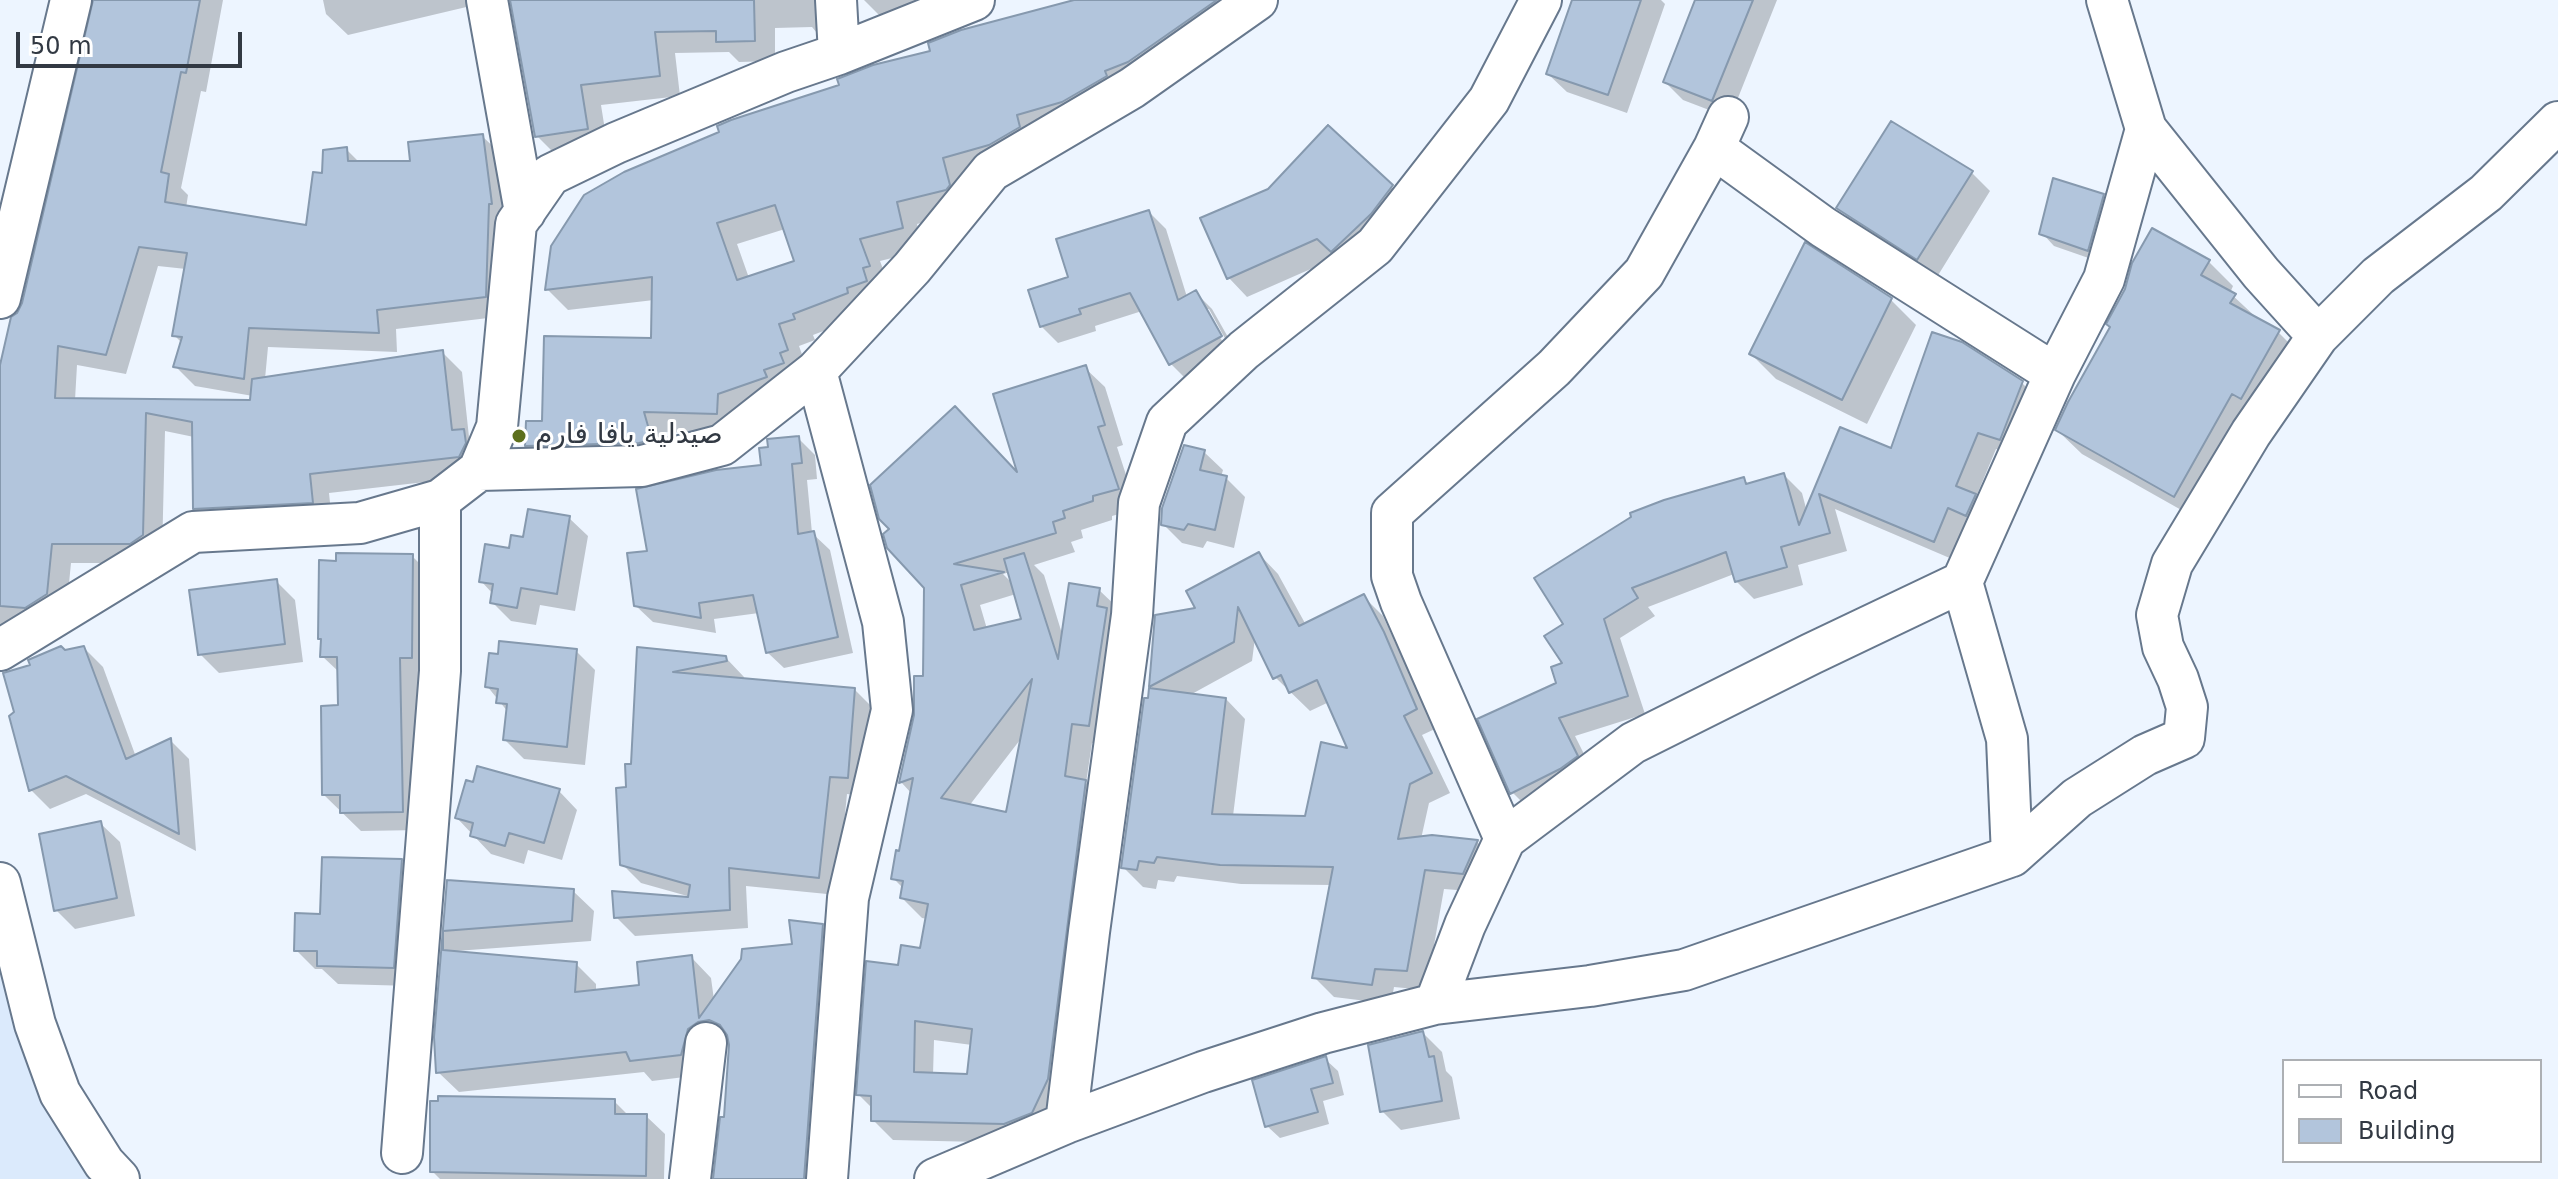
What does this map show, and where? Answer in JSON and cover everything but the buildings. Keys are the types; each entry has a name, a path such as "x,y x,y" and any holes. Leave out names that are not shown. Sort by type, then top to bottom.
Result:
{"street":[{"path":"0,298 71,0"},
{"path":"487,0 525,212"},
{"path":"836,0 839,54"},
{"path":"0,650 193,532 360,523 440,500 479,470 497,427 516,224 550,175 630,137 786,72 974,0"},
{"path":"479,470 642,466 722,445 816,371 912,268 991,171 1132,88 1257,0"},
{"path":"1066,1123 1132,615 1139,503 1167,422 1244,350 1375,246 1489,100 1541,0"},
{"path":"2107,0 2146,129 2261,273 2318,336"},
{"path":"935,1179 1066,1123 1203,1072 1323,1033 1435,1004 1590,986 1684,970 2012,856 2077,798 2145,755 2184,738 2187,707 2163,647 2157,615 2172,564 2251,433 2318,336 2378,276 2486,193 2558,122"},
{"path":"2012,856 2007,739 1962,582 2055,374 2104,279 2146,129"},
{"path":"1505,839 1401,602 1392,576 1392,513 1554,368 1644,273 1721,132 1823,227 2055,374"},
{"path":"816,371 883,622 892,710 848,898 827,1179"},
{"path":"402,1153 440,671 440,500"},
{"path":"1435,1004 1465,925 1505,839 1633,743 1962,582"},
{"path":"0,883 35,1024 60,1093 104,1163 119,1179"},
{"path":"690,1179 706,1043"}],"shaded area":[{"path":"0,928 52,1110 91,1179 0,1179"}],"place":[{"name":"صيدلية يافا فارم","path":"519,436"}]}
